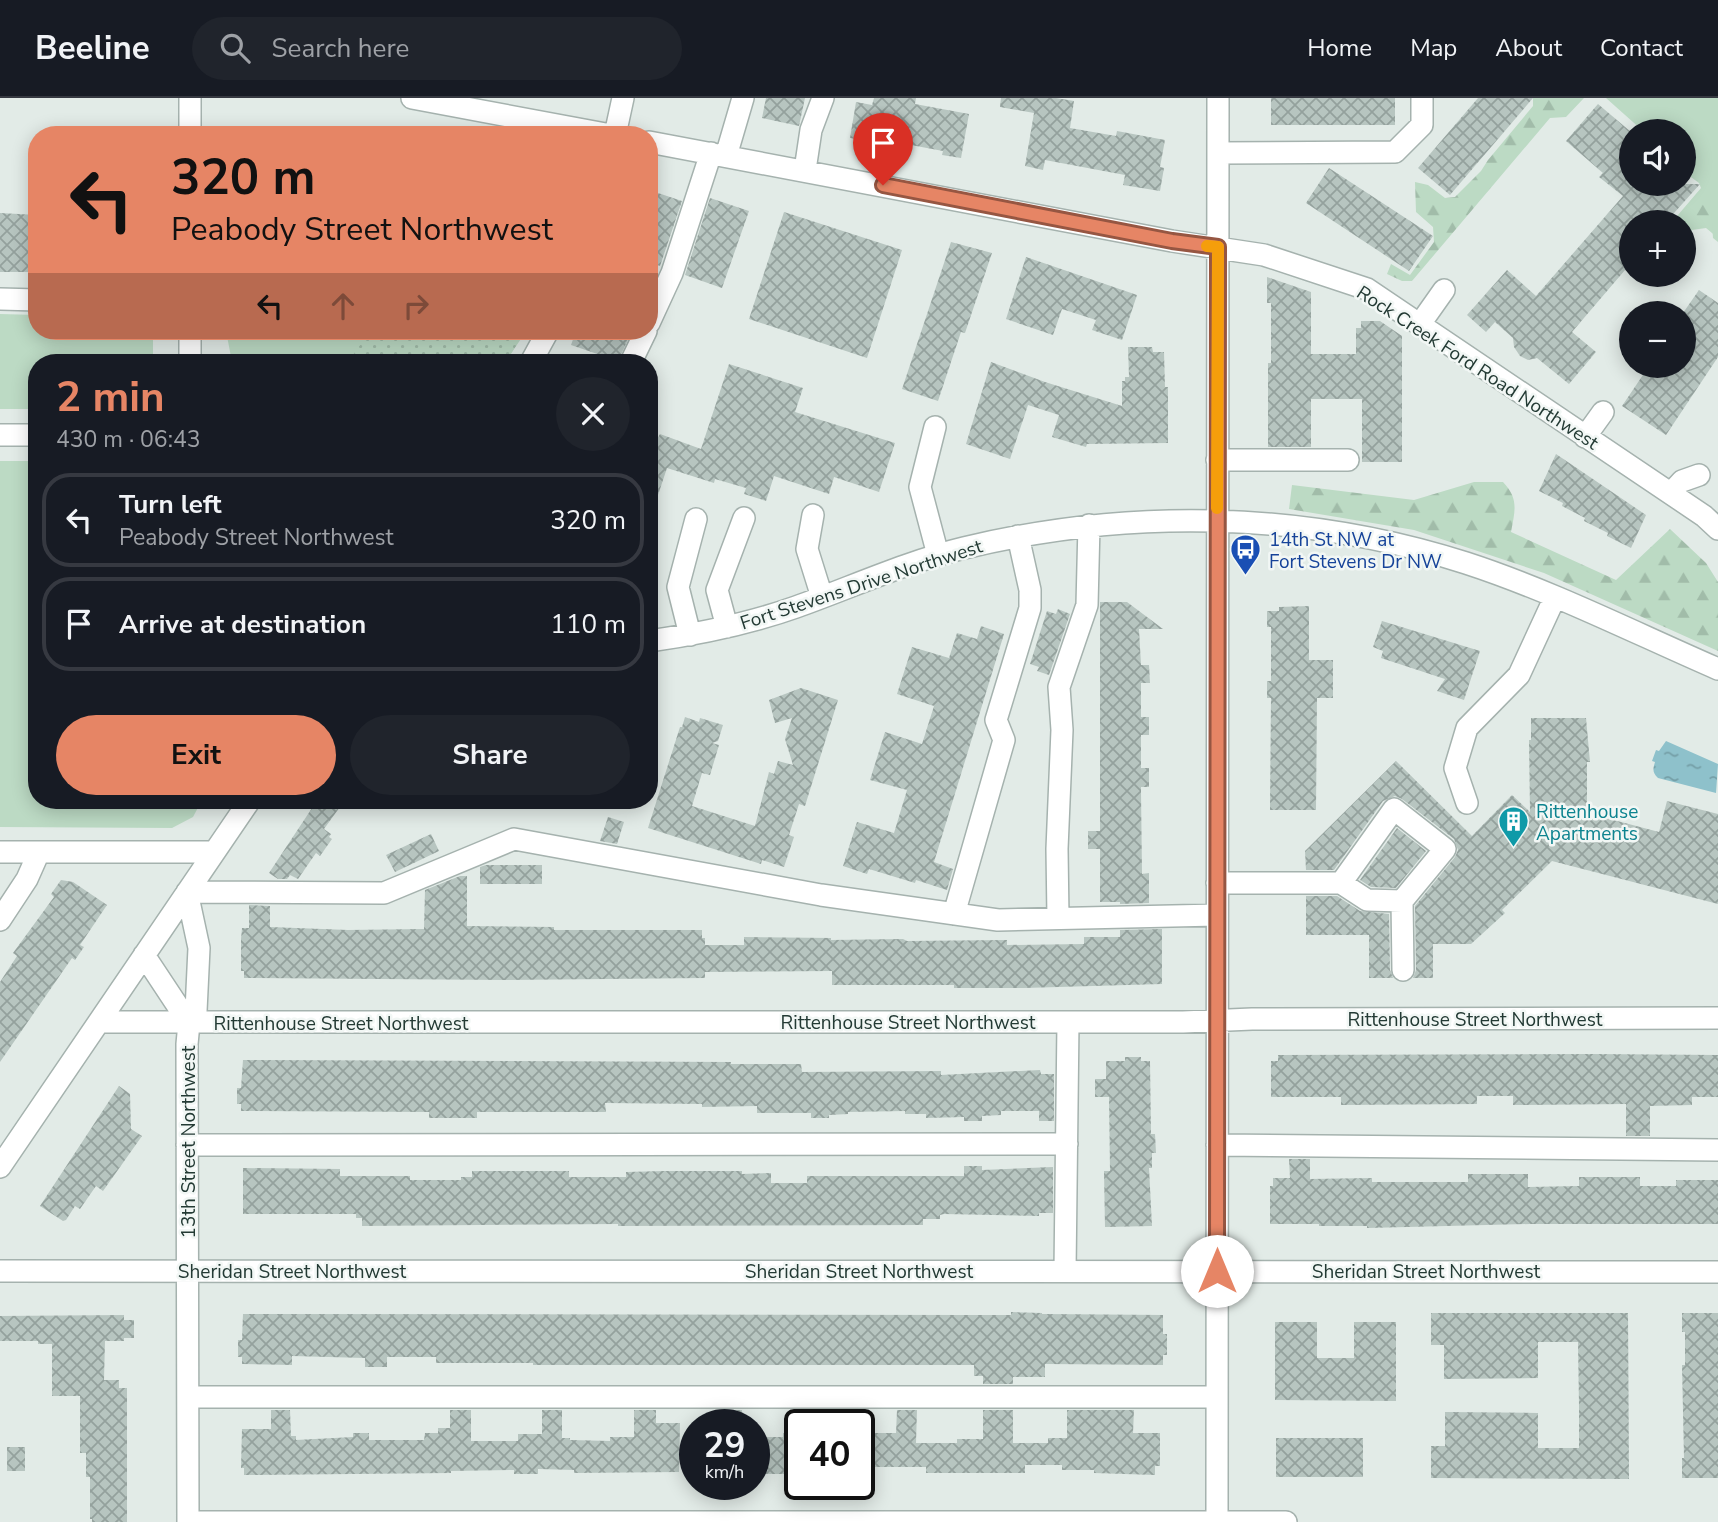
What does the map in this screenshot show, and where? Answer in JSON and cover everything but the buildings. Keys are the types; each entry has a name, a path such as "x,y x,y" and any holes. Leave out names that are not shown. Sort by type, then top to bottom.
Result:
{"street":[{"path":"190,98 190,126"},
{"path":"412,98 564,126"},
{"path":"615,126 623,98"},
{"path":"658,303 743,98"},
{"path":"804,170 811,130 823,98"},
{"path":"1217,1522 1218,98"},
{"path":"1218,153 1395,152 1422,125 1422,98"},
{"name":"Rock Creek Ford Road Northwest","path":"658,144 1172,241 1264,255 1367,289 1671,493 1704,516 1718,530"},
{"path":"1420,324 1444,290"},
{"path":"0,299 28,300"},
{"path":"1585,437 1603,412"},
{"path":"935,427 920,487 938,555"},
{"path":"0,435 28,435"},
{"path":"1217,460 1348,460"},
{"path":"1671,493 1682,481 1699,475"},
{"path":"813,515 807,549 822,597"},
{"path":"727,627 717,590 744,518"},
{"path":"690,635 678,587 696,519"},
{"name":"Fort Stevens Drive Northwest","path":"658,640 690,635 768,616 938,555 1018,536 1089,525 1217,520 1311,529 1389,543 1466,563 1555,597 1718,669"},
{"path":"1058,918 1057,849 1062,730 1059,687 1087,605 1089,525"},
{"path":"954,914 1004,740 996,720 1030,608 1030,590 1018,536"},
{"path":"1467,803 1455,768 1467,729 1519,675 1555,597"},
{"path":"0,1167 244,809"},
{"path":"1341,883 1394,809 1445,849 1402,901 1403,970"},
{"path":"187,892 384,893 514,839 821,895 998,919 1217,915"},
{"path":"0,852 214,852"},
{"path":"0,920 27,878 39,852"},
{"path":"1217,883 1341,883 1367,900 1402,901"},
{"name":"13th Street Northwest","path":"187,892 200,948 196,1011 189,1023 188,1522"},
{"path":"144,955 189,1023"},
{"name":"Rittenhouse Street Northwest","path":"99,1021 1068,1022 1718,1018"},
{"path":"1065,1271 1068,1022"},
{"path":"187,1145 1067,1144"},
{"path":"1217,1145 1718,1150"},
{"name":"Sheridan Street Northwest","path":"0,1271 1718,1272"},
{"path":"188,1397 1217,1396"},
{"path":"188,1522 1286,1522"}],"green space":[{"path":"1533,98 1584,98 1566,117 1550,118 1412,281 1402,281 1387,274 1391,264 1410,275 1434,242 1433,227 1416,212 1415,182 1428,185 1445,198 1455,197 1481,171 1533,106"},
{"path":"1606,98 1718,98 1718,242 1713,238 1710,192 1696,179 1696,119 1630,119"},
{"path":"1718,98 1718,238 1706,228 1696,229 1696,210 1682,210 1701,188 1696,181 1696,119"},
{"path":"0,314 28,315 28,340 153,340 153,354 28,354 28,409 0,409"},
{"path":"228,340 519,340 511,354 230,354"},
{"path":"364,340 520,340 511,354 354,354"},
{"path":"0,461 28,461 28,809 197,809 193,817 172,828 0,827"},
{"path":"1474,482 1503,482 1508,488 1514,499 1511,532 1616,580 1670,529 1706,563 1718,582 1718,651 1544,573 1414,530 1289,509 1292,485 1414,500"}],"water":[{"path":"1666,741 1718,764 1716,793 1658,778 1653,770 1655,762 1652,761 1656,750 1659,751"}],"slow traffic":[{"path":"1207,246 1218,247 1217,508"}],"place":[{"name":"14th St NW at Fort Stevens Dr NW","path":"1246,577"},
{"name":"Rittenhouse Apartments","path":"1513,849"}],"route":[{"path":"883,185 1172,241 1218,247 1217,1271"}]}
